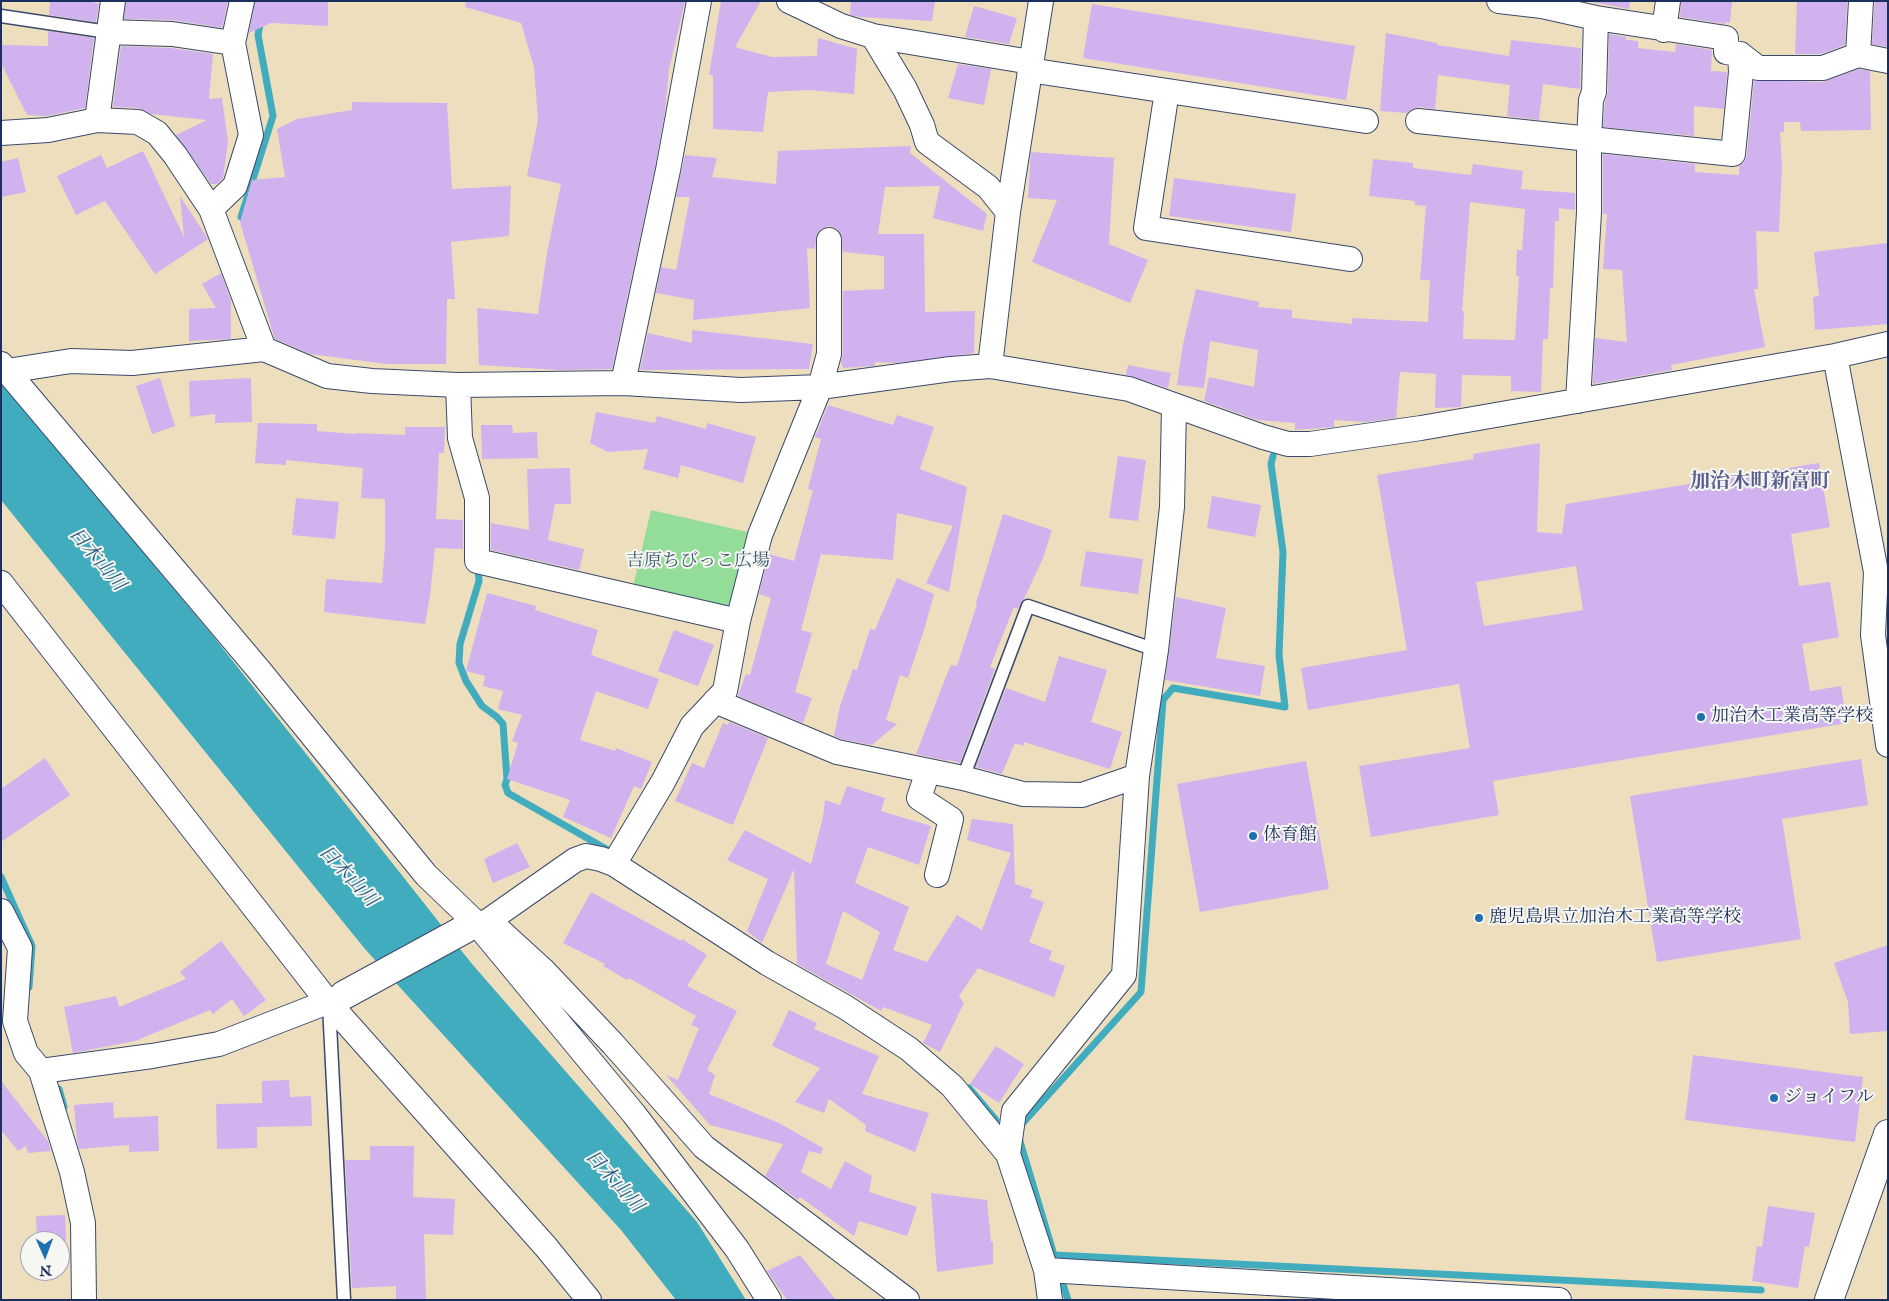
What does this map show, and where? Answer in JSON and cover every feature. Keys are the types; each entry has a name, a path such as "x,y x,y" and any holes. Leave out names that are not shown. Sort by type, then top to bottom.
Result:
{"main road":[{"path":"336,998 477,924"},
{"path":"1829,1300 1888,1134"}],"street":[{"path":"97,120 113,1"},
{"path":"211,209 235,186 251,135 234,43 242,1"},
{"path":"623,383 668,170 698,1"},
{"path":"789,1 842,26 873,36 1167,91 1366,121"},
{"path":"990,366 1008,212 1041,1"},
{"path":"1499,1 1542,4 1596,18 1664,30 1726,38 1726,52 1740,54 1758,68 1823,68 1858,54 1888,61"},
{"path":"1664,30 1668,1"},
{"path":"1858,54 1860,1"},
{"path":"1578,401 1589,212 1590,140 1594,92 1596,18"},
{"path":"108,32 172,34 234,43"},
{"path":"873,36 905,89 922,124 927,142 988,187 1008,212"},
{"path":"1418,121 1733,154 1740,54"},
{"path":"1167,91 1146,228 1350,259"},
{"path":"1,133 48,130 97,120 138,122 157,133 175,155 211,209 264,348"},
{"path":"614,864 663,782 692,726 724,692 738,622 760,535 820,387 829,354 829,240"},
{"path":"4,367 71,361 132,364 264,348 327,376 372,381 458,385 623,383 741,390 820,387 951,369 990,366 1129,389 1288,444 1310,444 1421,428 1578,401 1835,356 1888,344"},
{"path":"1835,356 1882,573 1873,636 1888,745"},
{"path":"4,367 259,670 426,876 477,924 640,1122 737,1249 769,1300"},
{"path":"458,385 460,438 477,498 477,561 738,622"},
{"path":"1008,1154 1014,1111 1124,975 1137,776 1156,650 1172,507 1174,406"},
{"path":"1,583 336,998 589,1300"},
{"path":"715,701 837,752 963,778 1023,794 1082,795 1137,776"},
{"path":"928,771 919,798 951,819 937,875"},
{"path":"477,924 575,860 586,856 601,859 614,864 767,963 844,1007 909,1049 952,1086 1008,1154 1046,1270 1050,1300"},
{"path":"1,911 20,948 15,1020 26,1054 41,1071 72,1172 83,1223 84,1300"},
{"path":"477,924 543,970 613,1044 704,1147 907,1300"},
{"path":"41,1071 152,1056 219,1044 336,998"},
{"path":"1046,1270 1559,1300"}],"lane":[{"path":"1,16 108,32"},
{"path":"963,778 1028,606 1156,650"},
{"path":"336,998 344,1300"}],"green space":[{"name":"吉原ちびっこ広場","path":"651,510 752,533 736,603 724,611 633,587"}],"water":[{"name":"日木山川","path":"1,382 213,636 472,964 697,1222 746,1300 676,1300 621,1230 365,949 1,500"}],"building":[{"path":"50,1 88,1 99,4 96,22 49,15"},
{"path":"126,1 228,1 222,28 173,20 124,19"},
{"path":"255,1 328,1 328,26 271,23 249,33"},
{"path":"466,1 685,1 669,70 665,111 655,167 612,369 559,370 479,365 477,308 538,314 547,253 561,184 527,176 538,120 534,67 521,23 465,7"},
{"path":"721,1 761,1 735,47 772,57 817,56 818,38 857,49 854,94 810,90 768,92 763,132 713,129 713,75 709,75"},
{"path":"851,1 935,1 932,21 850,15"},
{"path":"1587,1 1630,1 1629,9"},
{"path":"1681,1 1732,1 1730,23 1725,22 1725,24 1680,17"},
{"path":"1797,1 1847,1 1845,45 1821,54 1795,54"},
{"path":"1875,1 1888,1 1888,47 1872,44"},
{"path":"1092,4 1355,46 1346,100 1083,58"},
{"path":"974,6 1017,18 1009,44 965,37"},
{"path":"48,31 94,38 85,108 46,116 27,115 1,63 1,45 48,46"},
{"path":"1386,33 1437,43 1437,45 1509,56 1511,40 1581,48 1580,89 1543,84 1539,120 1507,116 1510,85 1438,75 1435,109 1419,107 1407,113 1380,111"},
{"path":"1609,34 1626,37 1626,40 1638,41 1638,48 1675,52 1676,44 1712,50 1711,71 1727,72 1724,109 1694,106 1694,136 1603,127 1608,92"},
{"path":"121,46 171,48 213,54 209,99 222,98 228,142 223,178 217,184 211,184 176,135 207,120 151,114 139,108 113,107"},
{"path":"958,64 991,69 984,105 948,98"},
{"path":"1859,69 1870,71 1871,130 1801,131 1800,122 1784,122 1784,132 1780,132 1782,167 1779,232 1756,231 1758,289 1754,289 1765,347 1671,365 1672,370 1593,384 1595,338 1627,342 1622,270 1603,269 1607,214 1603,214 1603,154 1695,164 1695,172 1739,175 1739,166 1744,162 1747,155 1754,80 1823,82"},
{"path":"352,102 447,103 452,189 511,186 509,236 451,242 455,299 447,299 446,364 387,364 310,354 275,339 240,222 252,180 285,177 277,129 297,119 352,110"},
{"path":"911,146 910,153 987,214 983,231 933,218 940,186 885,187 878,234 924,234 925,312 975,311 974,353 897,363 875,362 875,366 843,368 841,362 843,354 843,291 884,289 884,256 843,252 841,234 836,228 829,226 817,233 815,249 807,248 810,308 693,320 694,300 656,293 661,267 676,270 690,197 676,197 685,155 717,158 712,177 776,184 778,151"},
{"path":"143,151 184,237 180,196 208,239 155,274 105,201 76,215 57,176 101,155 107,168"},
{"path":"1031,152 1114,158 1109,244 1148,260 1130,303 1032,262 1057,200 1028,198"},
{"path":"18,158 26,192 1,197 1,162"},
{"path":"1373,159 1413,163 1413,168 1471,175 1473,164 1523,171 1521,189 1575,193 1575,210 1559,208 1559,221 1555,221 1553,288 1550,288 1548,339 1543,339 1541,392 1511,391 1511,376 1462,375 1461,407 1435,408 1436,374 1400,372 1396,418 1366,422 1334,420 1334,427 1295,430 1295,423 1257,420 1204,401 1209,377 1254,387 1258,350 1210,341 1204,388 1177,385 1183,344 1196,289 1259,302 1258,307 1292,310 1292,318 1352,324 1352,318 1428,322 1430,280 1420,280 1426,206 1415,205 1415,201 1369,196","holes":["1470,202 1525,209 1522,250 1517,250 1516,276 1519,276 1515,340 1463,339 1464,311 1462,311"]},
{"path":"1174,178 1296,194 1291,232 1169,216"},
{"path":"1888,243 1888,324 1815,330 1813,297 1819,296 1814,252"},
{"path":"221,273 231,301 231,339 189,341 189,309 216,308 202,284"},
{"path":"692,330 813,344 809,369 640,370 648,333 692,343"},
{"path":"1128,365 1171,373 1168,388 1126,375"},
{"path":"160,378 175,426 152,434 136,386"},
{"path":"251,378 252,422 215,423 215,414 190,417 189,381"},
{"path":"828,405 893,425 897,415 934,427 920,469 967,487 949,592 926,583 953,526 897,513 893,560 821,554 801,630 812,633 795,692 812,698 803,723 738,696 746,674 750,675 771,598 759,594 769,554 794,561 813,490 808,489 821,439 815,437"},
{"path":"596,412 655,423 657,416 706,429 707,423 756,437 743,483 681,465 678,478 643,469 648,449 608,452 590,443"},
{"path":"258,423 317,424 317,431 355,434 405,435 405,427 445,427 444,453 439,453 436,519 463,520 463,549 435,548 425,624 324,612 326,579 382,583 385,546 385,499 361,498 363,468 286,460 286,465 255,463"},
{"path":"481,425 512,425 513,433 537,432 538,458 482,459"},
{"name":"加治木工業高等学校","path":"1540,443 1537,532 1562,534 1566,504 1819,463 1830,527 1791,534 1799,586 1830,582 1839,637 1802,644 1810,691 1841,686 1847,723 1493,781 1499,815 1371,837 1359,766 1470,748 1459,684 1308,710 1301,668 1407,650 1377,475 1474,459 1473,454","holes":["1576,566 1583,610 1484,626 1476,582"]},
{"path":"1118,456 1146,460 1138,521 1109,518"},
{"path":"570,468 571,504 555,504 548,540 584,549 579,570 491,550 491,523 529,530 527,469"},
{"path":"1212,496 1261,505 1255,537 1207,528"},
{"path":"296,498 339,502 335,539 292,535"},
{"path":"1003,514 1052,530 1043,558 1024,599 1018,609 1014,607 990,667 995,669 960,763 916,754 951,665 957,666"},
{"path":"1086,551 1143,559 1138,594 1080,586"},
{"path":"897,578 934,594 908,678 900,675 886,720 897,724 872,745 841,739 834,736 840,706 853,669 857,670 870,629 875,630"},
{"path":"487,593 536,606 535,610 598,630 591,655 659,679 648,709 596,691 580,740 615,751 616,748 652,762 641,789 634,786 611,838 563,817 570,800 507,779 518,743 512,741 522,715 498,709 503,691 483,686 485,676 466,671"},
{"path":"1176,597 1226,608 1216,658 1265,666 1260,696 1165,680"},
{"path":"674,630 714,645 698,686 658,671"},
{"path":"1059,656 1107,670 1091,722 1122,732 1110,769 1024,742 1023,746 1015,743 1002,774 976,767 1006,688 1045,702"},
{"path":"729,722 768,738 733,825 675,801 692,763 704,768 723,723 728,725"},
{"path":"45,758 70,795 1,842 1,789"},
{"path":"1861,759 1868,805 1782,819 1801,939 1657,962 1630,796"},
{"name":"体育館","path":"1306,761 1329,889 1200,912 1177,784"},
{"path":"847,786 885,798 881,811 931,826 919,865 868,847 855,883 909,907 893,950 927,962 957,915 982,930 1011,853 967,840 972,819 1013,824 1015,884 1033,890 1030,897 1044,902 1029,942 1052,951 1049,960 1065,966 1054,997 978,968 959,996 964,1003 940,1052 923,1043 932,1025 883,1007 881,1011 797,964 794,869 762,943 747,931 768,879 727,860 745,830 811,864 823,817 825,800 840,805","holes":["843,911 880,932 862,980 826,964"]},
{"path":"517,843 530,867 493,883 484,859"},
{"path":"591,892 681,941 682,939 707,955 687,986 737,1011 707,1070 715,1075 709,1094 779,1123 823,1148 821,1154 809,1151 801,1172 831,1189 845,1161 872,1176 869,1192 917,1207 907,1236 859,1221 854,1236 800,1197 798,1200 765,1176 783,1144 710,1125 666,1075 678,1080 699,1028 691,1025 696,1016 629,978 627,980 603,966 605,964 563,943"},
{"path":"221,941 266,1000 244,1016 232,999 213,1014 210,1010 135,1041 73,1053 64,1007 116,996 119,1007 186,979 180,972"},
{"path":"1888,945 1888,1031 1850,1034 1848,1002 1834,963"},
{"path":"789,1010 817,1023 814,1029 879,1056 862,1094 929,1113 915,1152 865,1131 866,1125 829,1099 824,1113 795,1102 820,1068 772,1046"},
{"path":"996,1046 1024,1064 999,1103 970,1084"},
{"name":"ジョイフル","path":"1693,1055 1863,1077 1855,1142 1685,1120"},
{"path":"289,1080 290,1097 311,1096 312,1126 257,1127 257,1148 217,1149 216,1104 262,1103 262,1081"},
{"path":"1,1081 48,1141 51,1151 28,1153 26,1146 18,1151 1,1130"},
{"path":"113,1102 114,1118 158,1116 159,1151 129,1152 129,1145 79,1149 74,1105"},
{"path":"370,1146 414,1146 413,1197 455,1199 453,1235 424,1234 426,1300 396,1300 396,1286 352,1288 345,1160 370,1160"},
{"path":"931,1193 987,1200 991,1242 993,1242 993,1264 937,1272"},
{"path":"1768,1206 1815,1213 1809,1247 1805,1246 1798,1288 1752,1281 1757,1246 1762,1247"},
{"path":"65,1215 66,1231 37,1231 36,1216"},
{"path":"800,1255 836,1300 787,1300 767,1271"}],"waterway":[{"path":"241,217 273,116 258,35 261,19"},
{"path":"1021,1128 1022,1124 1141,992 1163,700 1173,688 1285,707 1279,655 1283,552 1271,464 1273,456"},
{"path":"478,567 479,581 460,644 459,663 466,681 482,706 503,724 507,779 505,785 508,793 608,850"},
{"path":"1,877 32,946 29,987"},
{"path":"969,1088 996,1120"},
{"path":"59,1089 64,1107"},
{"path":"1019,1138 1054,1255 1761,1290"},
{"path":"1062,1281 1068,1300"}],"place":[{"name":"加治木工業高等学校","path":"1701,717"},
{"name":"体育館","path":"1253,836"},
{"name":"鹿児島県立加治木工業高等学校","path":"1479,918"},
{"name":"ジョイフル","path":"1774,1098"}],"district":[{"name":"加治木町新富町","path":"1760,483"}]}
